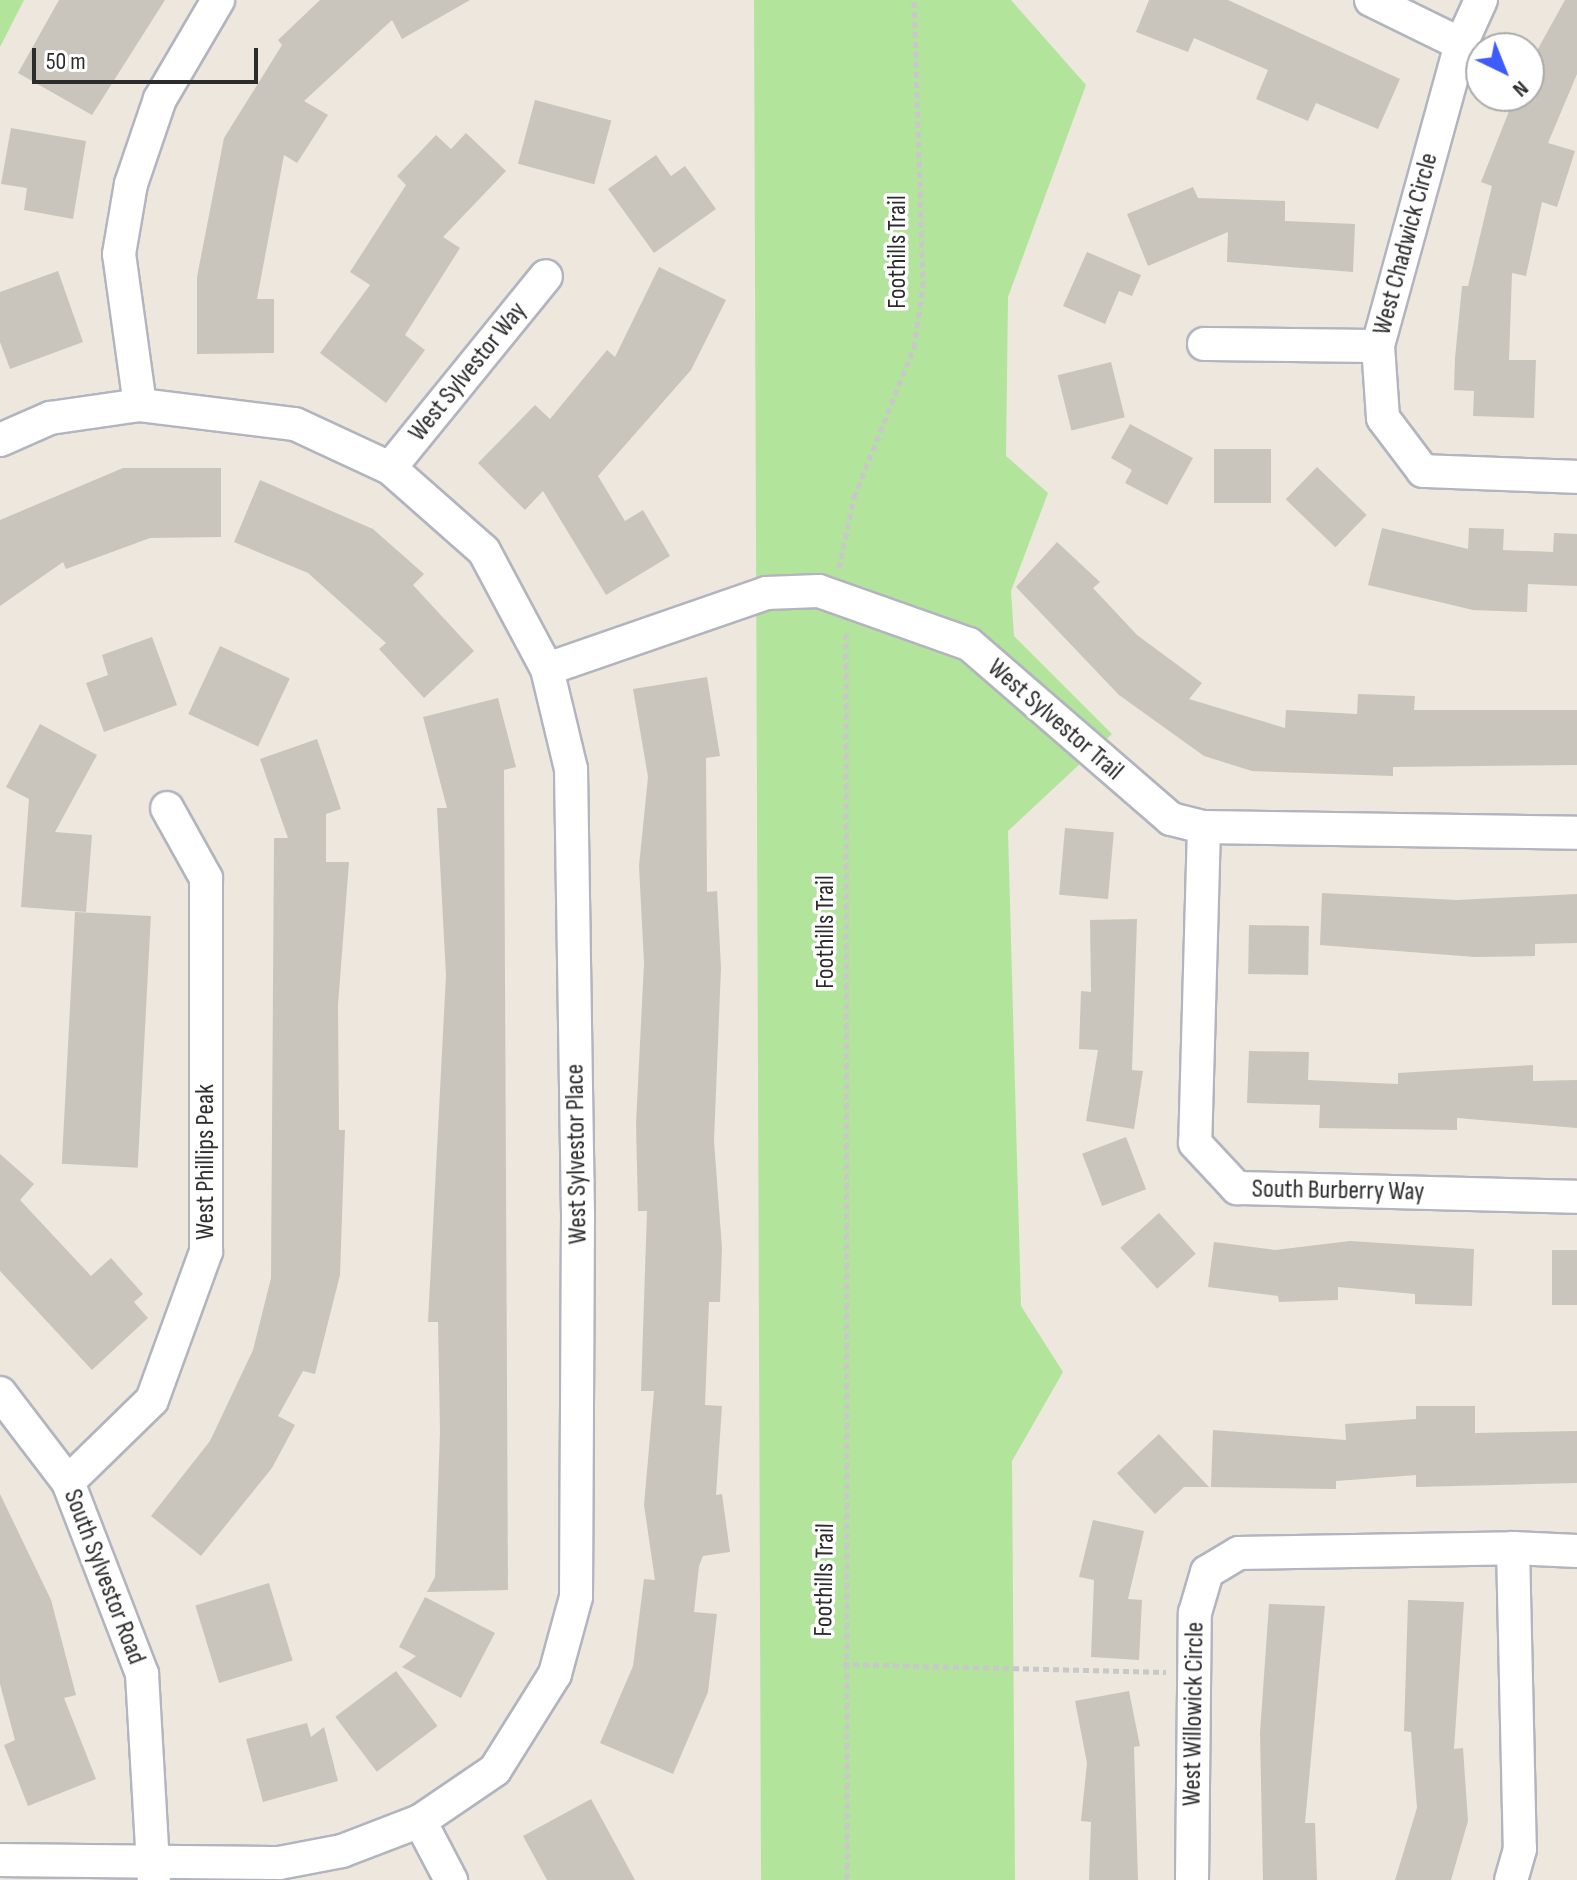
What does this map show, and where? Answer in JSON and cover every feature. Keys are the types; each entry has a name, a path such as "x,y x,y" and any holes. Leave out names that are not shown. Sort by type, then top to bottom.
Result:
{"street":[{"path":"140,405 119,254 131,184 160,99 218,0"},
{"path":"1371,0 1461,44"},
{"name":"West Chadwick Circle","path":"1481,0 1461,44 1378,346 1383,418 1423,471 1577,477"},
{"name":"West Sylvestor Way","path":"390,468 546,276"},
{"path":"1204,344 1378,346"},
{"name":"West Sylvestor Place","path":"0,440 50,418 140,405 295,424 390,468 484,551 547,669 571,769 576,1597 555,1674 495,1770 420,1821 342,1851 279,1863 155,1872 0,1860"},
{"name":"West Sylvestor Trail","path":"547,669 766,593 837,594 969,644 1171,819 1204,827 1577,833"},
{"name":"West Phillips Peak","path":"68,1482 152,1400 206,1252 206,878 167,808"},
{"name":"South Burberry Way","path":"1204,827 1195,1143 1237,1188 1577,1197"},
{"name":"South Sylvestor Road","path":"0,1393 68,1482 142,1674 155,1872"},
{"path":"1511,1880 1520,1849 1513,1548"},
{"name":"West Willowick Circle","path":"1192,1880 1195,1613 1207,1572 1239,1553 1513,1548 1577,1551"},
{"path":"420,1821 451,1880"}],"path":[{"name":"Foothills Trail","path":"847,1880 843,1664 846,628 837,594 854,497 899,397 923,287 914,0"},
{"path":"843,1664 1026,1673 1194,1670"}],"green space":[{"path":"0,0 24,0 0,47"},
{"path":"754,0 1011,0 1086,85 1008,297 1006,456 1048,493 1011,591 1014,636 1112,734 1008,831 1021,1306 1063,1372 1012,1461 1015,1880 761,1880"}],"building":[{"path":"59,0 165,0 92,115 18,73"},
{"path":"320,0 470,0 402,39 392,20 304,101 328,115 297,163 284,155 257,299 274,299 274,353 197,354 197,277 224,138 282,45 278,40"},
{"path":"1149,0 1228,0 1400,79 1378,129 1316,103 1308,121 1256,99 1268,70 1194,38 1188,52 1136,32"},
{"path":"1565,0 1577,0 1577,74 1548,143 1575,151 1557,207 1542,202 1526,276 1512,273 1509,360 1536,360 1534,418 1473,416 1474,391 1454,390 1455,358 1462,286 1468,286 1492,186 1481,182 1509,112 1545,112 1545,36"},
{"path":"535,100 611,120 594,184 518,164"},
{"path":"11,128 86,141 73,219 24,210 27,188 1,184"},
{"path":"466,133 506,171 443,237 460,248 405,335 425,350 386,403 320,353 370,285 350,272 406,185 397,176 436,135 451,149"},
{"path":"656,155 671,176 685,166 716,209 654,253 608,189"},
{"path":"1193,187 1198,198 1285,201 1285,221 1355,224 1353,272 1227,262 1228,232 1148,266 1127,214"},
{"path":"1087,252 1141,275 1132,296 1119,291 1105,324 1063,306"},
{"path":"659,267 726,300 691,370 598,476 625,521 643,510 670,556 606,595 543,491 525,510 478,463 535,405 550,419 607,350 615,357"},
{"path":"58,271 83,342 10,369 0,342 0,292"},
{"path":"1111,362 1125,417 1071,431 1058,375"},
{"path":"1130,424 1193,458 1167,505 1125,483 1132,470 1111,458"},
{"path":"1214,449 1271,449 1271,503 1214,503"},
{"path":"1317,467 1367,515 1335,547 1286,499"},
{"path":"123,468 221,468 221,537 150,538 66,569 63,562 0,606 0,520"},
{"path":"260,480 373,529 424,574 413,585 474,651 424,698 379,649 386,643 308,573 234,542"},
{"path":"1382,528 1468,549 1469,528 1504,529 1503,550 1553,552 1554,533 1577,534 1577,586 1528,584 1527,612 1473,610 1368,585"},
{"path":"1057,542 1100,582 1093,588 1137,635 1202,683 1189,699 1285,728 1286,710 1357,714 1358,694 1415,696 1414,710 1577,710 1577,765 1393,767 1393,776 1252,771 1204,756 1119,695 1016,587"},
{"path":"152,637 177,705 104,732 86,683 108,675 102,655"},
{"path":"220,646 290,679 258,747 188,714"},
{"path":"707,677 720,756 706,758 707,892 717,891 721,968 714,1141 722,1248 720,1302 709,1302 705,1405 722,1406 716,1495 722,1494 730,1552 703,1556 699,1566 694,1612 717,1614 708,1692 673,1774 600,1743 633,1666 644,1579 655,1580 644,1505 654,1391 641,1391 647,1211 638,1211 636,1124 644,963 639,866 648,777 633,689"},
{"path":"498,698 516,767 504,770 508,1590 427,1592 435,1577 440,1432 438,1322 428,1322 446,975 437,808 447,808 423,717"},
{"path":"40,724 97,755 55,832 92,835 86,912 21,907 29,799 6,787"},
{"path":"317,739 341,809 326,814 326,862 349,862 338,1005 339,1130 345,1130 340,1275 315,1374 303,1371 278,1416 295,1425 272,1468 201,1556 151,1516 210,1441 253,1350 271,1278 274,838 288,838 260,759"},
{"path":"1065,828 1114,832 1108,899 1059,895"},
{"path":"1322,893 1457,900 1577,894 1577,943 1535,944 1535,956 1475,957 1320,945"},
{"path":"75,912 151,916 138,1168 62,1164"},
{"path":"1137,919 1132,1070 1143,1071 1134,1129 1086,1121 1098,1050 1079,1049 1081,991 1091,992 1090,920"},
{"path":"1249,925 1309,926 1308,975 1248,974"},
{"path":"1249,1051 1309,1052 1308,1080 1398,1084 1398,1073 1533,1065 1533,1081 1577,1080 1577,1128 1457,1118 1457,1130 1319,1128 1320,1105 1247,1103"},
{"path":"1126,1137 1146,1189 1102,1206 1082,1154"},
{"path":"0,1154 34,1184 20,1200 91,1276 111,1258 143,1294 134,1302 148,1318 92,1370 0,1271"},
{"path":"1159,1213 1196,1254 1157,1289 1120,1248"},
{"path":"1350,1241 1474,1249 1472,1306 1415,1304 1415,1294 1338,1287 1338,1300 1279,1302 1278,1296 1208,1287 1214,1242 1275,1250"},
{"path":"1552,1250 1577,1250 1577,1305 1552,1305"},
{"path":"1416,1406 1475,1406 1475,1433 1577,1431 1577,1483 1416,1487 1416,1475 1336,1481 1336,1489 1211,1487 1213,1430 1346,1440 1345,1424 1416,1419"},
{"path":"1159,1434 1209,1487 1184,1487 1155,1514 1117,1473"},
{"path":"0,1494 51,1600 76,1695 64,1698 96,1779 28,1806 4,1745 15,1740 0,1684"},
{"path":"1093,1520 1144,1531 1128,1599 1142,1600 1139,1660 1091,1657 1094,1580 1079,1577"},
{"path":"269,1583 293,1660 219,1683 195,1606"},
{"path":"425,1597 495,1633 461,1698 402,1667 416,1656 399,1647"},
{"path":"1408,1600 1464,1602 1454,1749 1463,1748 1468,1821 1451,1880 1395,1880 1417,1808 1411,1732 1404,1731"},
{"path":"1269,1604 1325,1606 1305,1823 1315,1823 1317,1880 1263,1880 1260,1733"},
{"path":"396,1671 438,1726 377,1772 335,1717"},
{"path":"1129,1691 1140,1746 1134,1747 1138,1880 1089,1880 1091,1822 1081,1821 1087,1763 1075,1701"},
{"path":"307,1723 311,1737 324,1727 338,1781 263,1802 246,1739"},
{"path":"591,1799 635,1880 547,1880 523,1836"}]}
